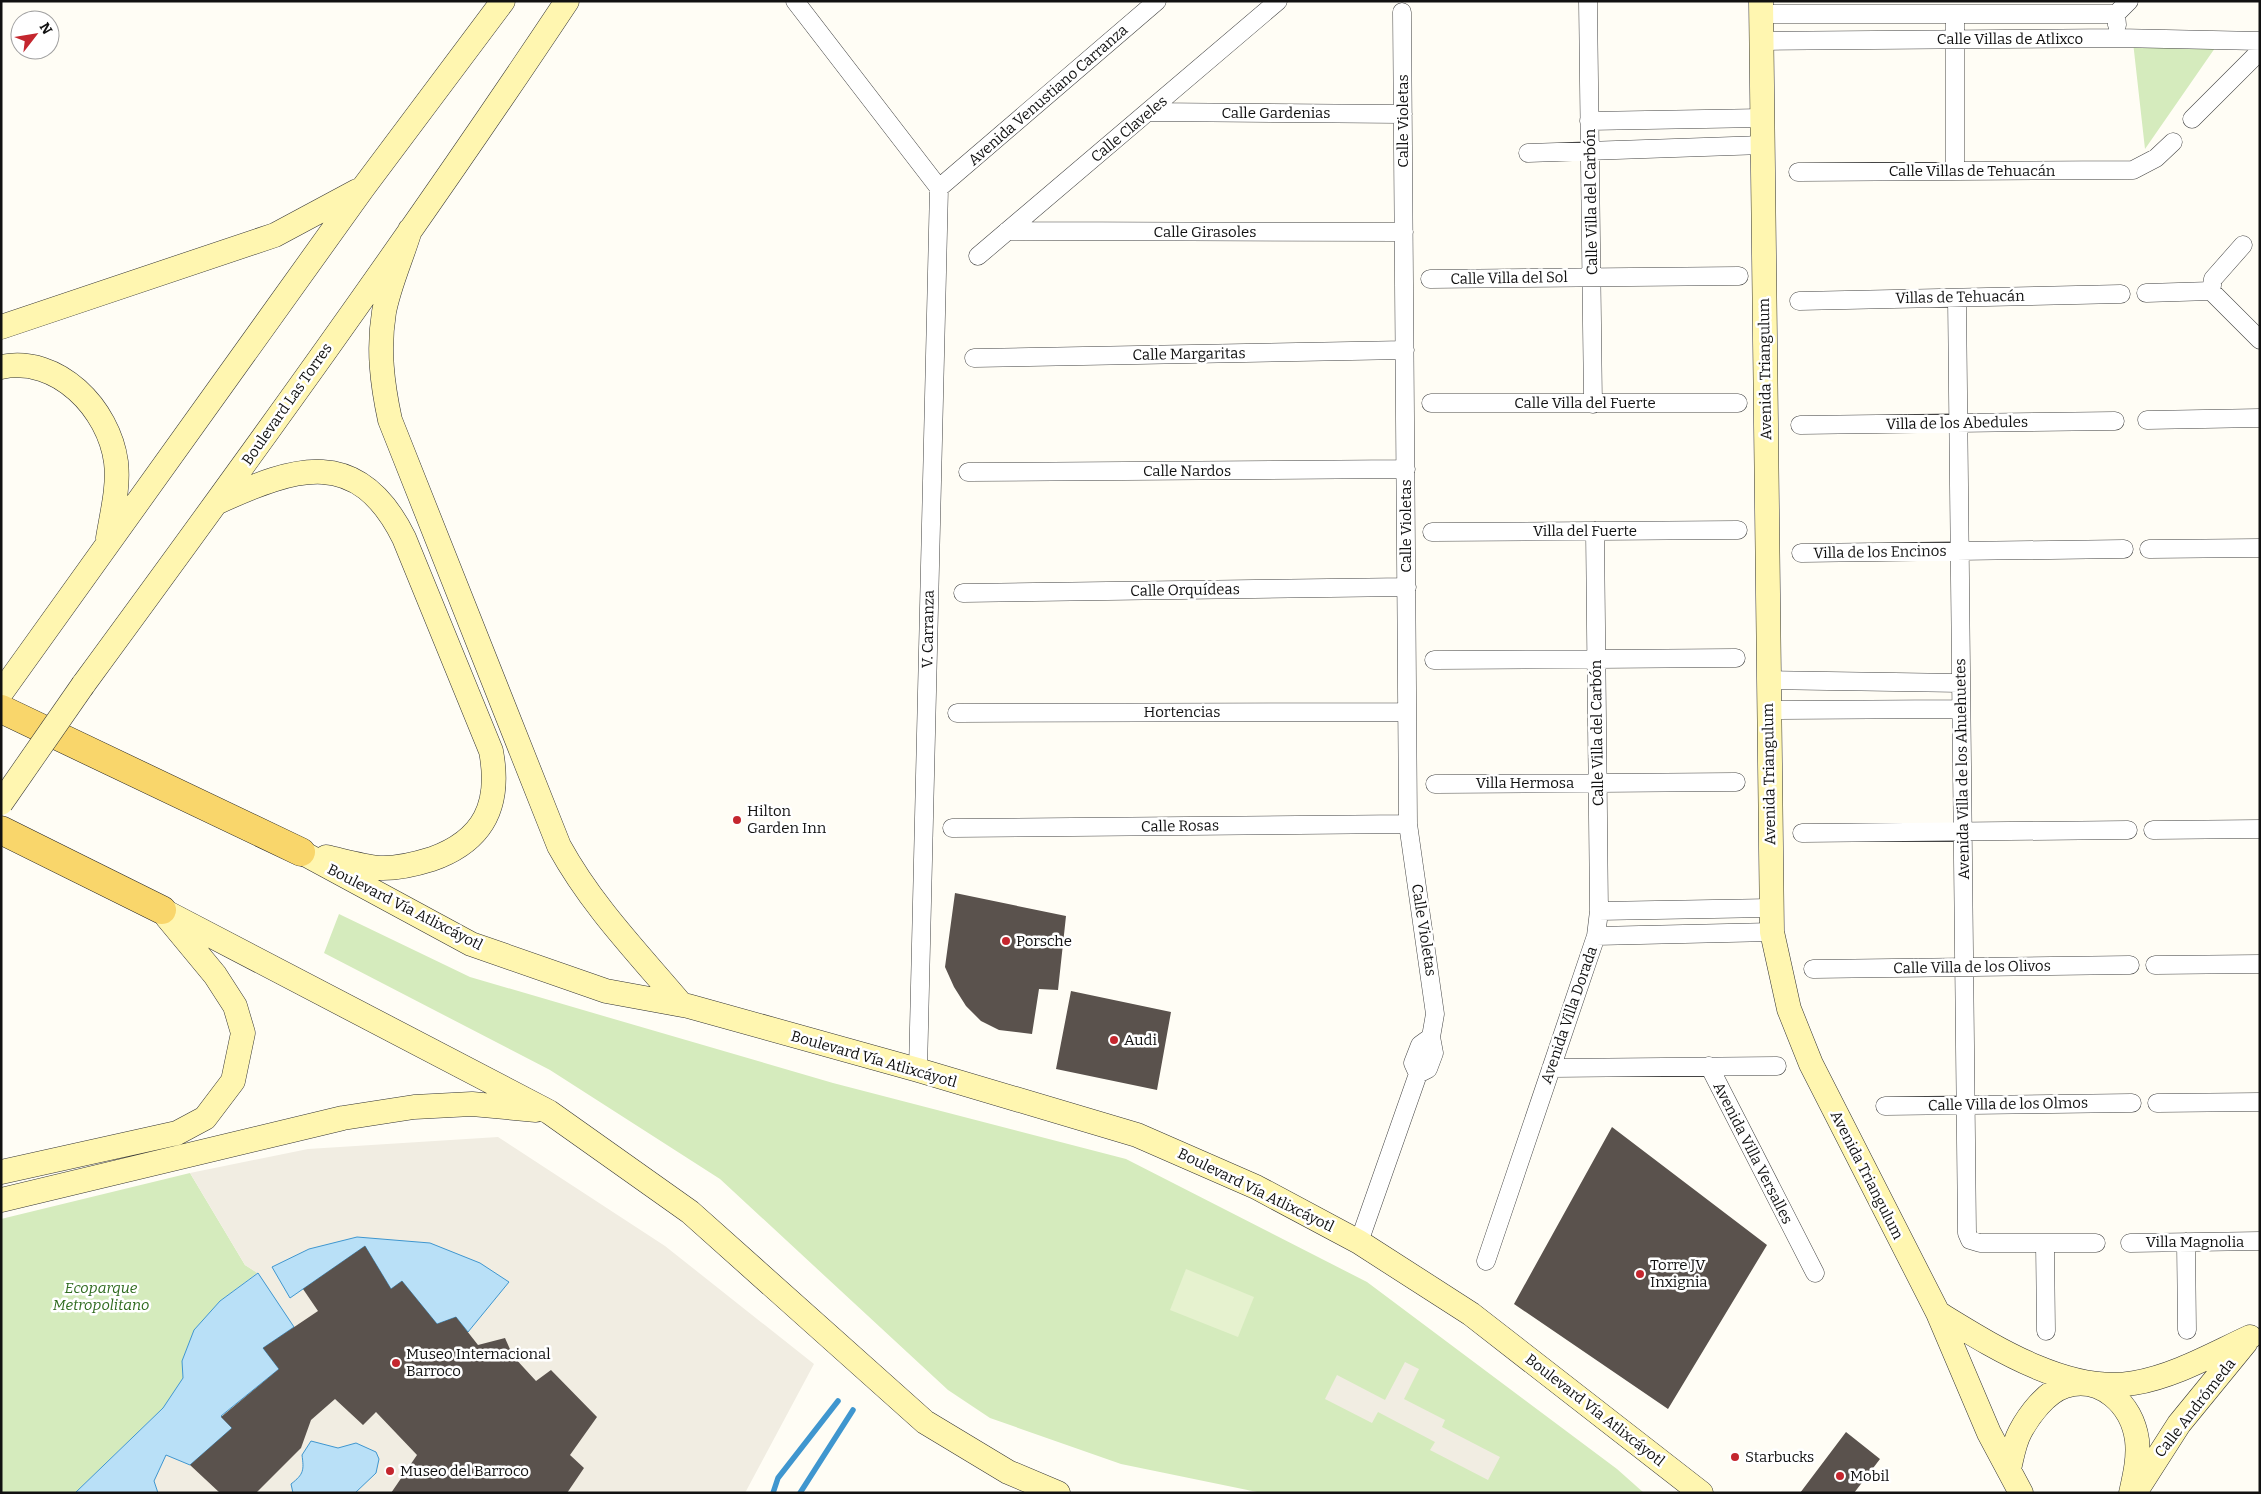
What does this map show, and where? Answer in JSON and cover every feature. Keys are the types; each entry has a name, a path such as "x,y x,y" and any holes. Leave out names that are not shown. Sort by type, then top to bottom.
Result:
{"main road":[{"path":"1,693 363,188 504,1"},
{"name":"Boulevard Las Torres","path":"1,803 83,684 217,503 410,230 567,1"},
{"name":"Avenida Triangulum","path":"1761,8 1770,908 1772,932 1789,1009 1811,1064 1938,1313 1989,1433 2021,1493"},
{"path":"1,328 275,235 363,188"},
{"path":"410,230 384,311 380,352 382,385 390,420 559,846 579,881 605,916 680,1004"},
{"path":"1,367 29,366 49,371 69,382 86,399 101,420 111,441 117,480 108,542"},
{"path":"217,503 278,477 300,472 323,471 345,476 365,488 381,501 394,519 404,538 491,750 495,771 494,791 488,813 476,832 460,846 422,862 380,868 301,852"},
{"name":"Boulevard Vía Atlixcáyotl","path":"1,709 301,852 471,944 606,991 680,1004 918,1070 1137,1135 1256,1186 1359,1242 1471,1314 1701,1493"},
{"path":"1,830 162,910 549,1112 690,1212 925,1422 1008,1472 1058,1493"},
{"path":"1,1172 177,1133 205,1118 233,1081 243,1033 235,1006 215,975 162,910"},
{"path":"1,1200 343,1118 414,1107 472,1104 549,1112"},
{"path":"1938,1313 2013,1356 2047,1371 2088,1383 2109,1392 2123,1404 2131,1419 2136,1438 2137,1464 2133,1493"},
{"path":"2008,1469 2019,1433 2033,1412 2048,1396 2064,1387 2088,1383 2133,1384 2174,1373 2255,1331"},
{"name":"Calle Andrómeda","path":"2133,1493 2179,1424 2255,1331"}],"street":[{"path":"795,1 939,188"},
{"name":"Avenida Venustiano Carranza","path":"939,188 1157,1"},
{"name":"Calle Claveles","path":"978,256 1278,1"},
{"name":"Calle Villa del Carbón","path":"1588,1 1593,404"},
{"path":"2118,38 2116,14 2129,1"},
{"name":"Calle Villas de Atlixco","path":"1761,8 2116,14"},
{"path":"1955,171 1954,40 1963,10"},
{"name":"Calle Violetas","path":"1359,1242 1418,1074 1428,1069 1434,1053 1431,1038 1435,1014 1433,987 1408,824 1402,12"},
{"name":"Calle Villas de Atlixco","path":"1761,41 2118,38 2260,41"},
{"path":"2192,119 2260,51"},
{"name":"Calle Gardenias","path":"1149,112 1403,114"},
{"path":"1590,121 1762,118"},
{"name":"Calle Villas de Tehuacán","path":"1798,172 2133,170 2145,166 2173,142"},
{"path":"1528,153 1762,145"},
{"name":"V. Carranza","path":"918,1070 939,188"},
{"name":"Calle Girasoles","path":"1007,232 1404,232"},
{"path":"2211,291 2213,279 2243,245"},
{"name":"Calle Villa del Sol","path":"1430,279 1739,276"},
{"path":"2146,293 2211,291 2260,340"},
{"name":"Villas de Tehuacán","path":"1799,301 2121,294"},
{"name":"Avenida Villa de los Ahuehuetes","path":"1957,298 1967,1233 1970,1240 1980,1243 2045,1243"},
{"name":"Calle Margaritas","path":"974,358 1405,350"},
{"name":"Calle Villa del Fuerte","path":"1431,403 1593,404 1738,402"},
{"path":"2147,420 2260,418"},
{"name":"Villa de los Abedules","path":"1800,425 2115,421"},
{"name":"Calle Nardos","path":"968,472 1406,469"},
{"name":"Villa del Fuerte","path":"1432,532 1738,530"},
{"name":"Calle Villa del Carbón","path":"1595,531 1599,911 1596,936"},
{"path":"2149,549 2260,548"},
{"name":"Villa de los Encinos","path":"1800,552 2124,549"},
{"name":"Calle Orquídeas","path":"963,593 1406,587"},
{"path":"1434,660 1736,658"},
{"path":"1768,680 1961,683"},
{"path":"1768,710 1961,709"},
{"name":"Hortencias","path":"958,713 1407,712"},
{"name":"Villa Hermosa","path":"1435,784 1736,782"},
{"name":"Calle Rosas","path":"952,828 1408,824"},
{"path":"2153,830 2260,829"},
{"path":"1802,833 2128,830"},
{"path":"1599,911 1770,908"},
{"name":"Avenida Villa Dorada","path":"1486,1261 1596,936 1772,932"},
{"path":"2155,965 2260,964"},
{"name":"Calle Villa de los Olivos","path":"1813,968 2130,966"},
{"path":"1709,1066 1777,1066"},
{"name":"Avenida Villa Versalles","path":"1551,1068 1709,1066 1815,1273"},
{"path":"2157,1103 2260,1102"},
{"name":"Calle Villa de los Olmos","path":"1885,1106 2132,1103"},
{"name":"Villa Magnolia","path":"2130,1242 2260,1242"},
{"path":"2186,1242 2186,1330"},
{"path":"2046,1331 2045,1243 2096,1243"}],"green space":[{"path":"2133,42 2215,48 2145,149"},
{"path":"339,914 470,977 833,1083 1126,1159 1367,1282 1617,1469 1644,1493 1262,1493 1121,1464 990,1418 948,1390 720,1179 550,1070 324,953"},
{"name":"Ecoparque Metropolitano","path":"190,1173 245,1265 258,1273 220,1301 182,1361 183,1378 163,1408 75,1493 1,1493 1,1219"},
{"path":"1186,1269 1254,1297 1238,1337 1170,1310"}],"shaded area":[{"path":"498,1137 665,1246 814,1364 745,1493 75,1493 163,1408 183,1378 182,1361 194,1330 220,1301 257,1273 245,1265 190,1173 308,1149"},
{"path":"1405,1362 1419,1369 1404,1399 1445,1420 1442,1427 1500,1457 1488,1480 1430,1450 1435,1442 1378,1412 1372,1423 1325,1399 1337,1375 1385,1400"}],"water":[{"path":"357,1237 430,1243 480,1263 509,1282 468,1332 456,1317 437,1324 402,1281 391,1289 365,1246 290,1298 272,1267 309,1249"},
{"path":"258,1273 294,1327 263,1348 279,1369 221,1416 232,1428 190,1465 166,1455 154,1481 158,1493 75,1493 163,1408 183,1378 182,1361 194,1330 220,1301"},
{"path":"311,1441 338,1448 356,1443 376,1452 379,1459 376,1473 355,1493 293,1493 291,1484 302,1471 302,1455"}],"building":[{"name":"Porsche","path":"955,893 1066,916 1058,990 1039,989 1032,1034 999,1030 981,1021 966,1006 954,987 945,967"},
{"name":"Audi","path":"1071,991 1171,1012 1157,1090 1056,1069"},
{"name":"Torre JV Inxignia","path":"1612,1127 1767,1245 1668,1409 1514,1304"},
{"name":"Museo Internacional Barroco","path":"365,1246 391,1289 402,1281 437,1324 456,1317 478,1345 505,1338 513,1356 536,1381 551,1370 597,1417 570,1455 584,1468 567,1493 391,1493 417,1455 376,1412 363,1425 335,1399 311,1420 301,1448 256,1493 220,1493 190,1465 232,1428 221,1417 279,1369 263,1348 318,1311 303,1289"},
{"name":"Mobil","path":"1846,1432 1880,1459 1854,1493 1800,1493"}],"waterway":[{"path":"773,1493 778,1478 838,1401"},
{"path":"800,1493 853,1410"}],"place":[{"name":"Hilton Garden Inn","path":"737,820"},
{"name":"Porsche","path":"1006,941"},
{"name":"Audi","path":"1114,1040"},
{"name":"Torre JV Inxignia","path":"1640,1274"},
{"name":"Museo Internacional Barroco","path":"396,1363"},
{"name":"Starbucks","path":"1735,1457"},
{"name":"Museo del Barroco","path":"390,1471"},
{"name":"Mobil","path":"1840,1476"}]}
